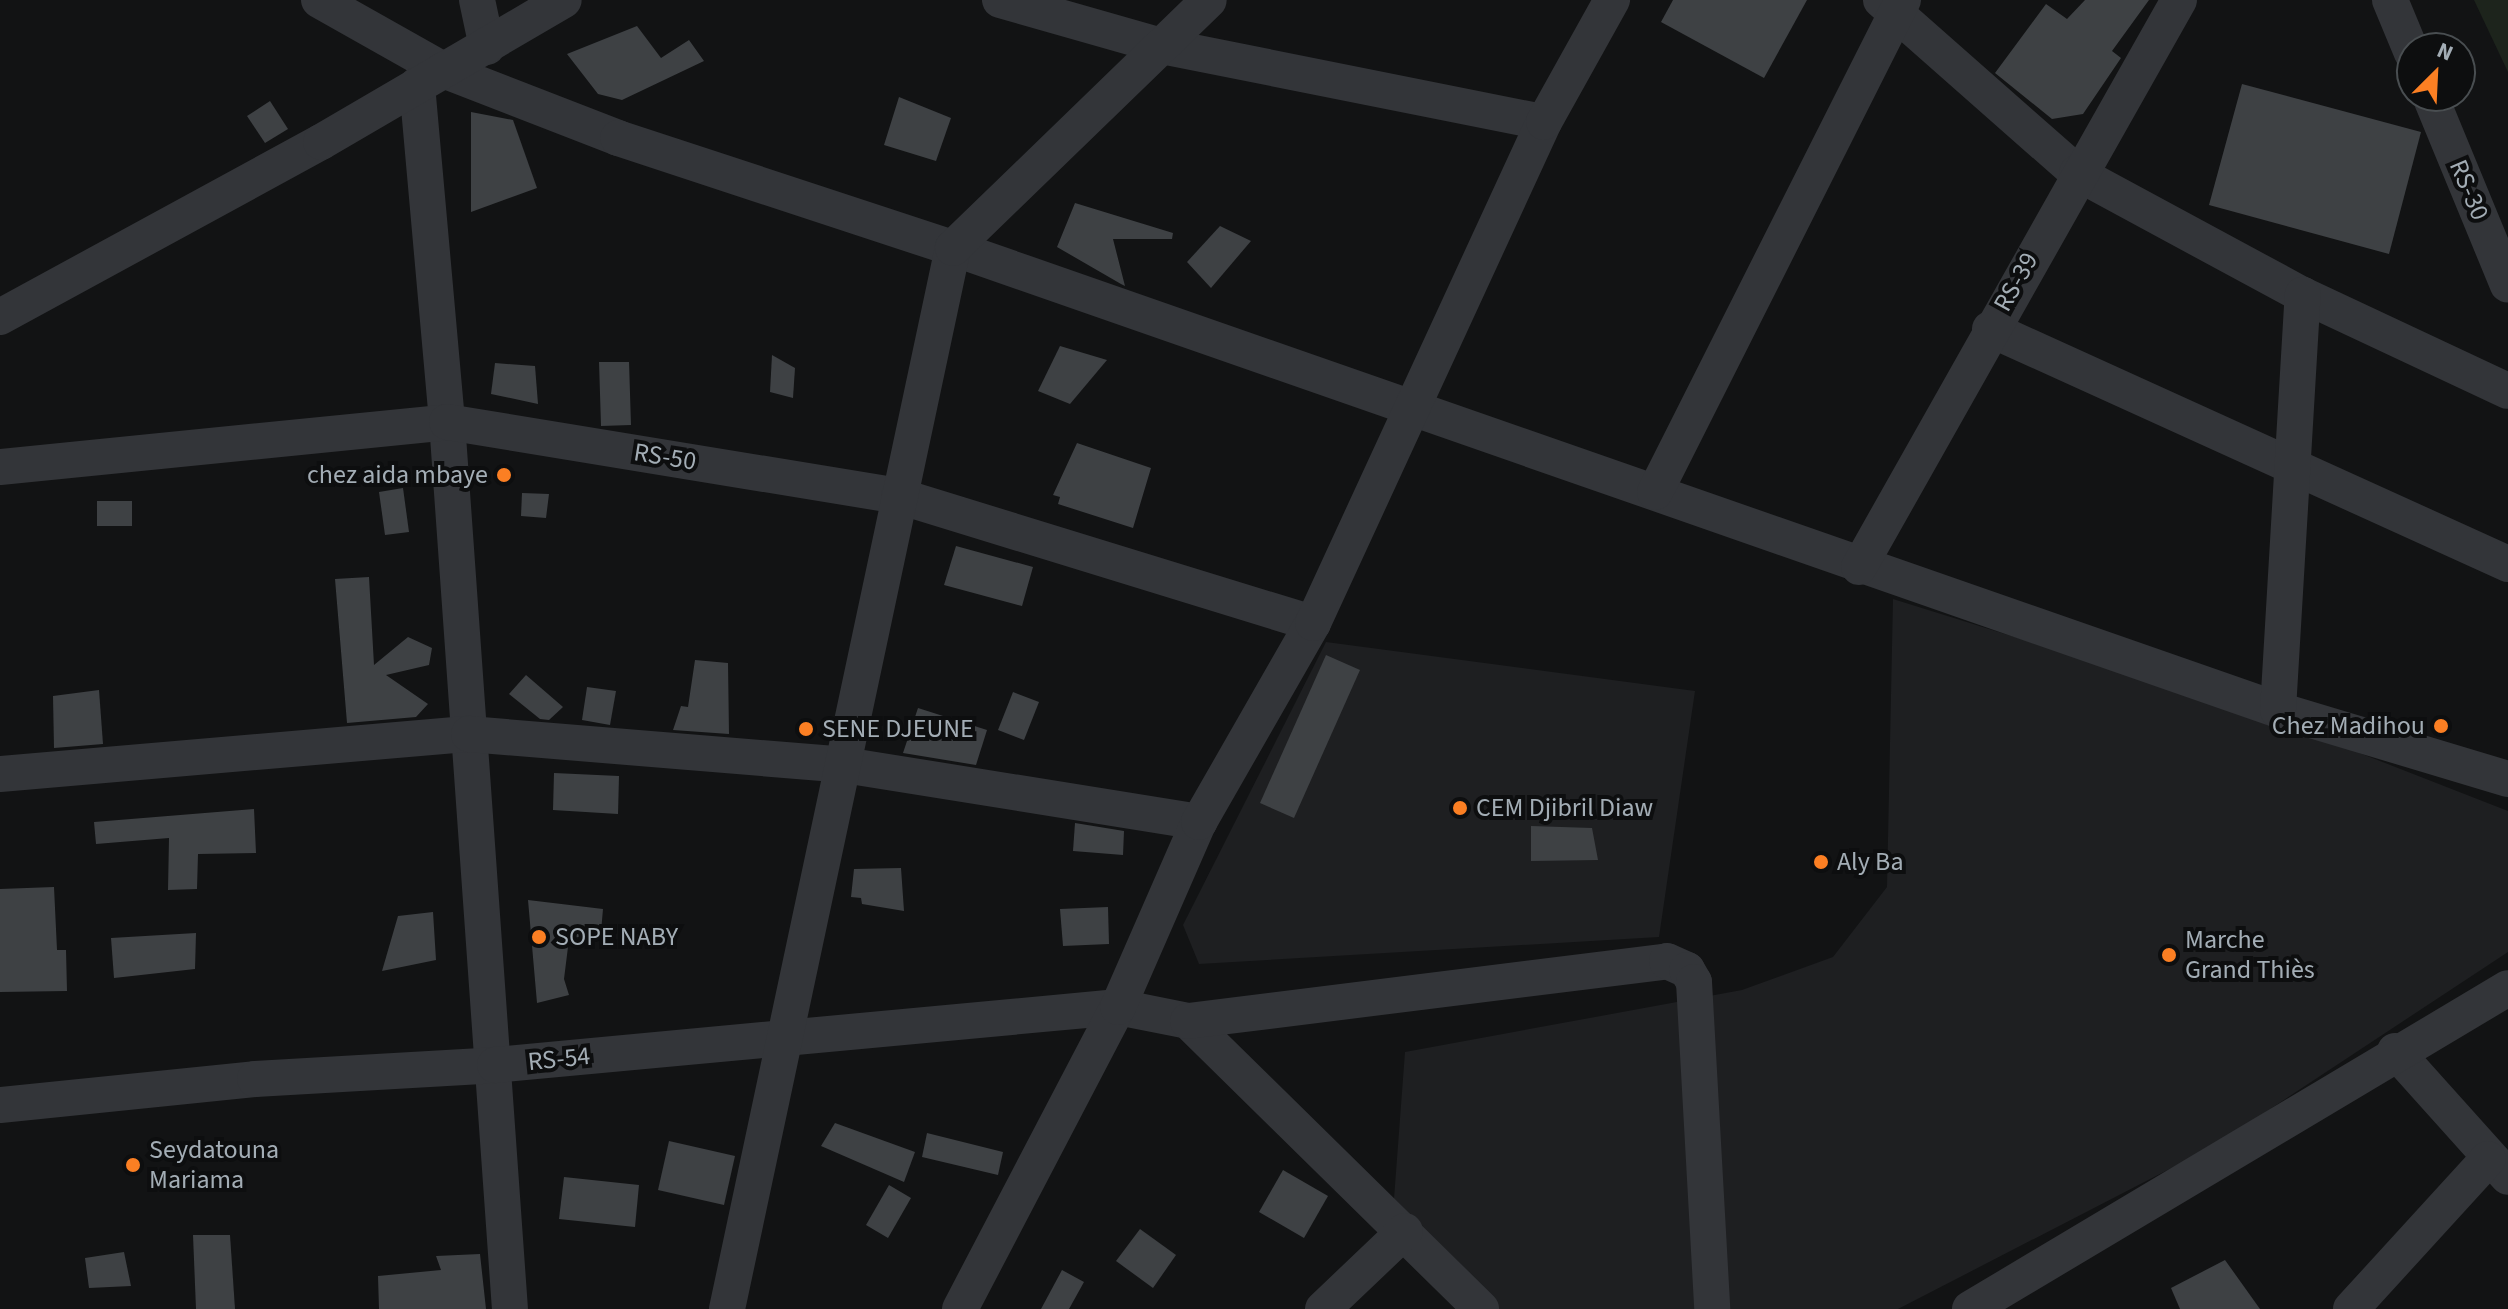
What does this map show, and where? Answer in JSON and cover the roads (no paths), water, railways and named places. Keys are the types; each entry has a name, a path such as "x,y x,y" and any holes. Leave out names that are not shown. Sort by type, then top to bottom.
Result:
{"street":[{"path":"319,0 430,77 953,248 1655,492 1859,567 2278,710 2508,779"},
{"path":"477,0 487,47"},
{"path":"0,317 487,47 564,0"},
{"path":"1000,0 1162,46 1544,122"},
{"path":"727,1309 953,248 1209,0"},
{"path":"960,1309 1118,1007 1199,822 1313,623 1415,408 1544,122 1612,0"},
{"name":"RS-39","path":"1859,567 2077,173 2179,0"},
{"path":"2390,0 2403,32"},
{"path":"1655,492 1894,4 2077,173 2303,295 2508,391"},
{"path":"430,77 447,422 510,1309"},
{"name":"RS-30","path":"2437,112 2508,285"},
{"path":"2278,710 2303,295"},
{"path":"1990,329 2508,564"},
{"name":"RS-50","path":"0,467 447,422 899,496 1313,623"},
{"path":"0,774 469,734 844,765 1199,822"},
{"path":"1188,1021 1667,961 1687,970 1694,982 1712,1309"},
{"path":"1970,1309 2395,1051 2508,988"},
{"name":"RS-54","path":"0,1105 255,1079 495,1065 784,1035 1118,1007 1188,1021"},
{"path":"1188,1021 1481,1309"},
{"path":"2351,1309 2498,1168 2395,1051"},
{"path":"1323,1309 1405,1231"}],"place":[{"name":"chez aida mbaye","path":"504,475"},
{"name":"Chez Madihou","path":"2441,726"},
{"name":"SENE DJEUNE","path":"806,729"},
{"name":"CEM Djibril Diaw","path":"1460,808"},
{"name":"Aly Ba","path":"1821,862"},
{"name":"SOPE NABY","path":"539,937"},
{"name":"Marche Grand Thiès","path":"2169,955"},
{"name":"Seydatouna Mariama","path":"133,1165"}]}
